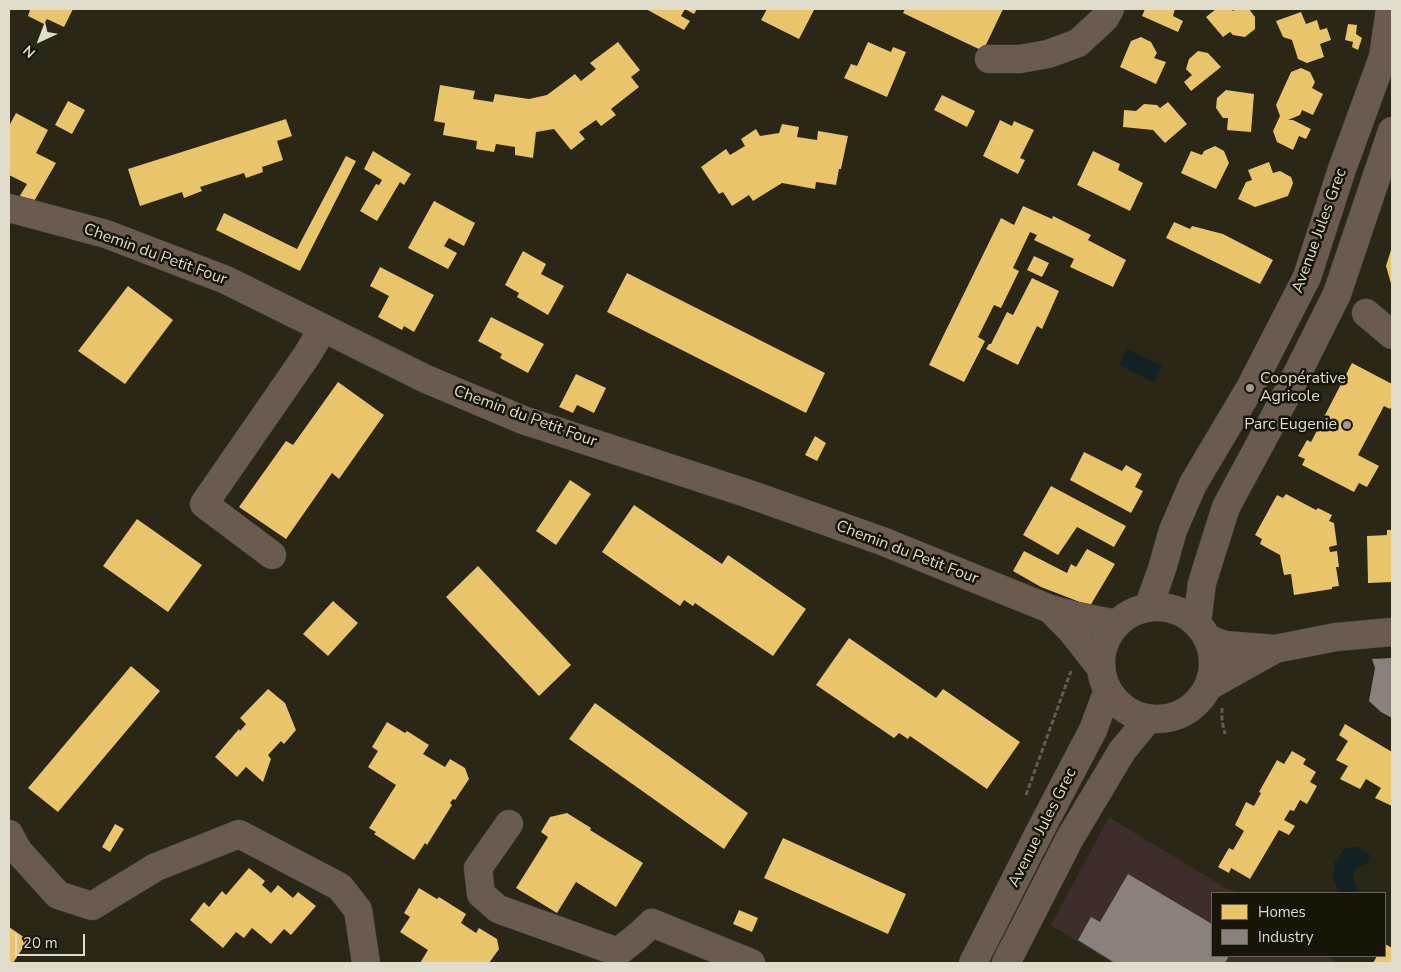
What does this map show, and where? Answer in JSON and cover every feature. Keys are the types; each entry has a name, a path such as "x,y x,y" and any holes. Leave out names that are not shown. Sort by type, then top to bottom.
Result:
{"street":[{"path":"989,60 1020,59 1048,54 1078,43 1106,18 1110,9"},
{"name":"Avenue Jules Grec","path":"1148,608 1173,530 1193,484 1250,388 1307,277 1342,169 1387,48 1390,9"},
{"path":"1392,131 1337,294 1288,392 1226,507 1202,582 1203,631 1213,655 1213,671 1209,686 1200,700 1188,711 1162,719 1148,718 1132,713 1119,704 1105,679 1102,652 1108,637 1117,624 1136,611 1148,608 1166,607 1183,612 1203,631 1225,645 1275,648 1336,637 1392,632"},
{"name":"Chemin du Petit Four","path":"9,208 106,234 226,280 426,379 523,420 748,494 882,541 1050,609 1117,624"},
{"path":"1366,313 1392,335"},
{"path":"272,554 204,504 307,356 322,328"},
{"name":"Chemin du Petit Four","path":"1050,609 1070,630 1105,679"},
{"path":"1209,686 1275,648"},
{"name":"Avenue Jules Grec","path":"973,963 1093,730 1105,679"},
{"name":"Avenue Jules Grec","path":"1006,963 1070,838 1122,751 1148,718"},
{"path":"509,824 478,868 481,894 498,910 618,952 652,923 751,963"},
{"path":"9,834 19,852 58,895 92,906 156,867 239,834 340,887 358,910 366,963"}],"path":[{"name":"Avenue Jules Grec","path":"1026,795 1072,667"}],"shaded area":[{"path":"1127,349 1162,366 1154,382 1119,365"},
{"path":"1109,817 1227,889 1240,892 1211,892 1211,957 1328,957 1335,961 1333,963 1112,963 1051,925"},
{"path":"1358,847 1370,855 1368,863 1355,869 1353,879 1358,890 1353,892 1341,892 1333,878 1335,861 1345,848"}],"building: Homes":[{"path":"27,9 73,9 64,27 47,19 44,24 28,16 30,10"},
{"path":"646,9 685,9 681,16 690,21 684,30"},
{"path":"685,9 697,9 694,14"},
{"path":"767,9 814,10 799,39 761,20"},
{"path":"905,9 1003,9 983,51 903,13"},
{"path":"1145,9 1175,9 1173,16 1183,21 1178,32 1142,16"},
{"path":"1216,9 1231,9 1233,11 1236,9 1249,9 1255,17 1255,29 1245,37 1233,35 1230,32 1223,37 1206,17"},
{"path":"1301,12 1306,24 1317,20 1320,30 1327,28 1331,40 1320,44 1324,57 1307,63 1298,59 1292,40 1283,37 1276,21"},
{"path":"1348,24 1357,25 1356,34 1362,38 1358,50 1352,47 1353,42 1345,40"},
{"path":"1141,37 1151,42 1157,53 1154,58 1166,62 1156,84 1120,67 1131,41"},
{"path":"618,42 640,70 631,77 639,87 611,109 616,115 601,126 596,120 579,132 585,139 571,150 554,129 536,132 533,158 515,155 515,147 496,144 494,152 476,149 477,141 443,135 445,123 434,121 440,85 475,91 473,99 493,102 495,94 529,99 547,95 575,74 581,81 596,69 590,63"},
{"path":"868,42 891,52 893,47 906,52 887,97 844,78 851,64 857,66"},
{"path":"1198,51 1208,53 1221,67 1191,91 1184,82 1192,75 1186,69 1189,59"},
{"path":"1301,68 1310,72 1315,82 1312,88 1323,94 1313,115 1302,110 1300,115 1288,120 1293,120 1311,129 1306,139 1299,136 1293,150 1277,142 1273,131 1280,116 1276,105 1291,72"},
{"path":"1226,90 1254,94 1251,132 1227,130 1228,118 1223,118 1216,108 1217,98"},
{"path":"942,95 975,111 967,127 934,110"},
{"path":"68,101 85,110 72,134 55,125"},
{"path":"1168,102 1187,124 1165,143 1153,130 1123,127 1124,110 1136,111 1144,104 1157,105 1160,108"},
{"path":"16,113 48,130 36,153 56,163 33,203 18,199 27,184 9,175 9,126"},
{"path":"286,119 292,136 277,141 283,160 262,167 263,172 246,178 244,173 200,187 202,191 184,198 182,192 140,206 128,169"},
{"path":"1000,120 1012,126 1014,121 1034,130 1020,158 1025,160 1018,174 983,156"},
{"path":"782,124 799,127 797,137 817,140 818,131 848,136 836,185 816,182 815,189 782,183 753,201 749,195 732,206 723,192 719,194 701,167 726,149 730,155 745,146 741,139 756,129 760,136 779,133"},
{"path":"1215,146 1224,151 1229,163 1216,189 1181,173 1191,151 1202,155 1204,151"},
{"path":"373,151 411,174 404,185 400,182 377,221 360,211 376,184 379,185 382,180 364,169"},
{"path":"1093,151 1120,164 1118,170 1143,183 1130,211 1077,185"},
{"path":"346,156 356,161 300,271 216,230 224,213 297,249"},
{"path":"1269,162 1273,173 1280,171 1291,177 1293,183 1288,196 1255,207 1238,199 1246,182 1252,180 1248,170"},
{"path":"434,201 475,223 464,246 449,238 444,246 457,253 448,269 408,248"},
{"path":"1023,206 1052,219 1053,216 1091,235 1088,240 1126,260 1113,287 1070,267 1074,259 1034,240 1037,235 1030,232 1013,268 1019,271 1001,308 994,305 978,337 985,341 964,382 929,365 1001,218 1014,225"},
{"path":"1174,222 1190,229 1192,226 1223,234 1273,260 1260,284 1166,238"},
{"path":"1392,247 1392,287 1386,266"},
{"path":"523,251 546,264 541,274 564,286 548,315 517,297 519,293 505,285"},
{"path":"1034,256 1049,263 1042,277 1027,270"},
{"path":"380,267 434,295 414,332 404,326 402,330 378,317 389,296 370,286"},
{"path":"627,273 825,373 806,413 607,312"},
{"path":"1032,278 1059,291 1042,329 1037,326 1018,365 986,349 991,344 1007,312 1013,315"},
{"path":"128,286 173,320 125,384 78,351"},
{"path":"491,317 544,344 528,373 500,358 502,354 478,341"},
{"name":"Parc Eugenie","path":"1352,363 1392,384 1392,405 1390,409 1384,406 1358,455 1379,466 1367,487 1359,483 1354,492 1302,465 1305,459 1298,456 1307,440 1311,442"},
{"path":"576,374 606,388 594,413 577,405 573,413 559,407"},
{"path":"338,382 384,415 339,479 332,473 286,539 239,507 286,441 293,445"},
{"path":"815,436 826,443 817,461 805,455"},
{"path":"1084,452 1122,471 1126,465 1142,474 1135,487 1143,491 1131,513 1070,480"},
{"path":"570,480 591,494 556,545 536,531"},
{"path":"1051,486 1126,526 1114,547 1077,527 1058,555 1023,535"},
{"path":"1286,494 1316,510 1318,508 1332,515 1329,521 1334,523 1337,545 1329,547 1330,552 1337,551 1339,567 1336,567 1339,586 1332,587 1332,589 1294,595 1291,574 1284,575 1280,555 1260,544 1262,539 1255,535 1277,495 1283,498"},
{"path":"634,505 722,564 728,555 806,609 773,656 695,603 693,606 684,600 680,606 602,552"},
{"path":"137,519 202,565 168,612 103,566"},
{"path":"1387,530 1392,530 1392,582 1368,583 1367,536 1387,535"},
{"path":"1087,549 1115,564 1090,606 1041,587 1013,571 1024,551 1067,573 1071,564 1076,567"},
{"path":"478,566 571,665 539,696 446,597"},
{"path":"333,601 358,623 328,656 303,634"},
{"path":"849,638 936,698 943,689 1020,742 987,789 910,736 908,739 899,733 894,738 816,685"},
{"path":"131,666 160,691 58,812 28,788"},
{"path":"268,689 285,703 296,730 284,744 281,741 268,755 271,759 263,782 246,767 237,777 215,757 239,729 240,731 246,724 240,718"},
{"path":"595,703 748,813 724,849 569,739"},
{"path":"387,722 405,733 407,731 429,745 423,754 445,767 450,759 465,768 469,779 455,800 453,799 450,803 452,805 427,845 425,843 414,860 374,834 376,832 369,828 396,785 368,767 378,751 372,747"},
{"path":"1345,724 1392,752 1392,806 1375,798 1381,788 1366,779 1360,789 1340,779 1348,766 1336,760 1348,741 1339,735"},
{"path":"1292,751 1306,759 1303,764 1316,772 1310,782 1317,786 1307,804 1300,800 1294,811 1290,810 1284,820 1295,826 1289,835 1279,830 1250,879 1231,868 1229,873 1218,867 1229,848 1233,850 1244,831 1235,825 1246,802 1254,806 1261,793 1259,792 1277,760 1284,764"},
{"path":"567,813 591,828 590,830 643,863 616,907 576,882 557,913 516,888 548,837 541,832 550,817"},
{"path":"115,824 124,829 110,852 102,847"},
{"path":"783,838 906,894 888,934 764,878"},
{"path":"249,868 265,881 262,885 271,893 278,885 293,898 298,892 316,906 291,935 284,929 271,944 252,928 244,938 236,932 223,948 190,920 204,902 209,907 222,891 226,895"},
{"path":"419,888 437,899 439,897 466,914 461,923 476,933 479,928 497,939 499,949 489,963 420,963 428,950 400,932 410,917 404,913"},
{"path":"739,910 758,918 752,932 733,924"},
{"path":"9,927 28,940 13,963 9,963"},
{"path":"1386,945 1392,948 1392,963 1373,963 1376,957 1386,957"}],"building: Industry":[{"path":"1392,658 1392,718 1381,712 1369,701 1375,668 1372,659"},
{"path":"1128,874 1211,923 1211,957 1228,957 1225,963 1115,963 1078,940 1091,917 1100,922"}],"place":[{"name":"Coopérative Agricole","path":"1250,388"},
{"name":"Parc Eugenie","path":"1347,425"}]}
